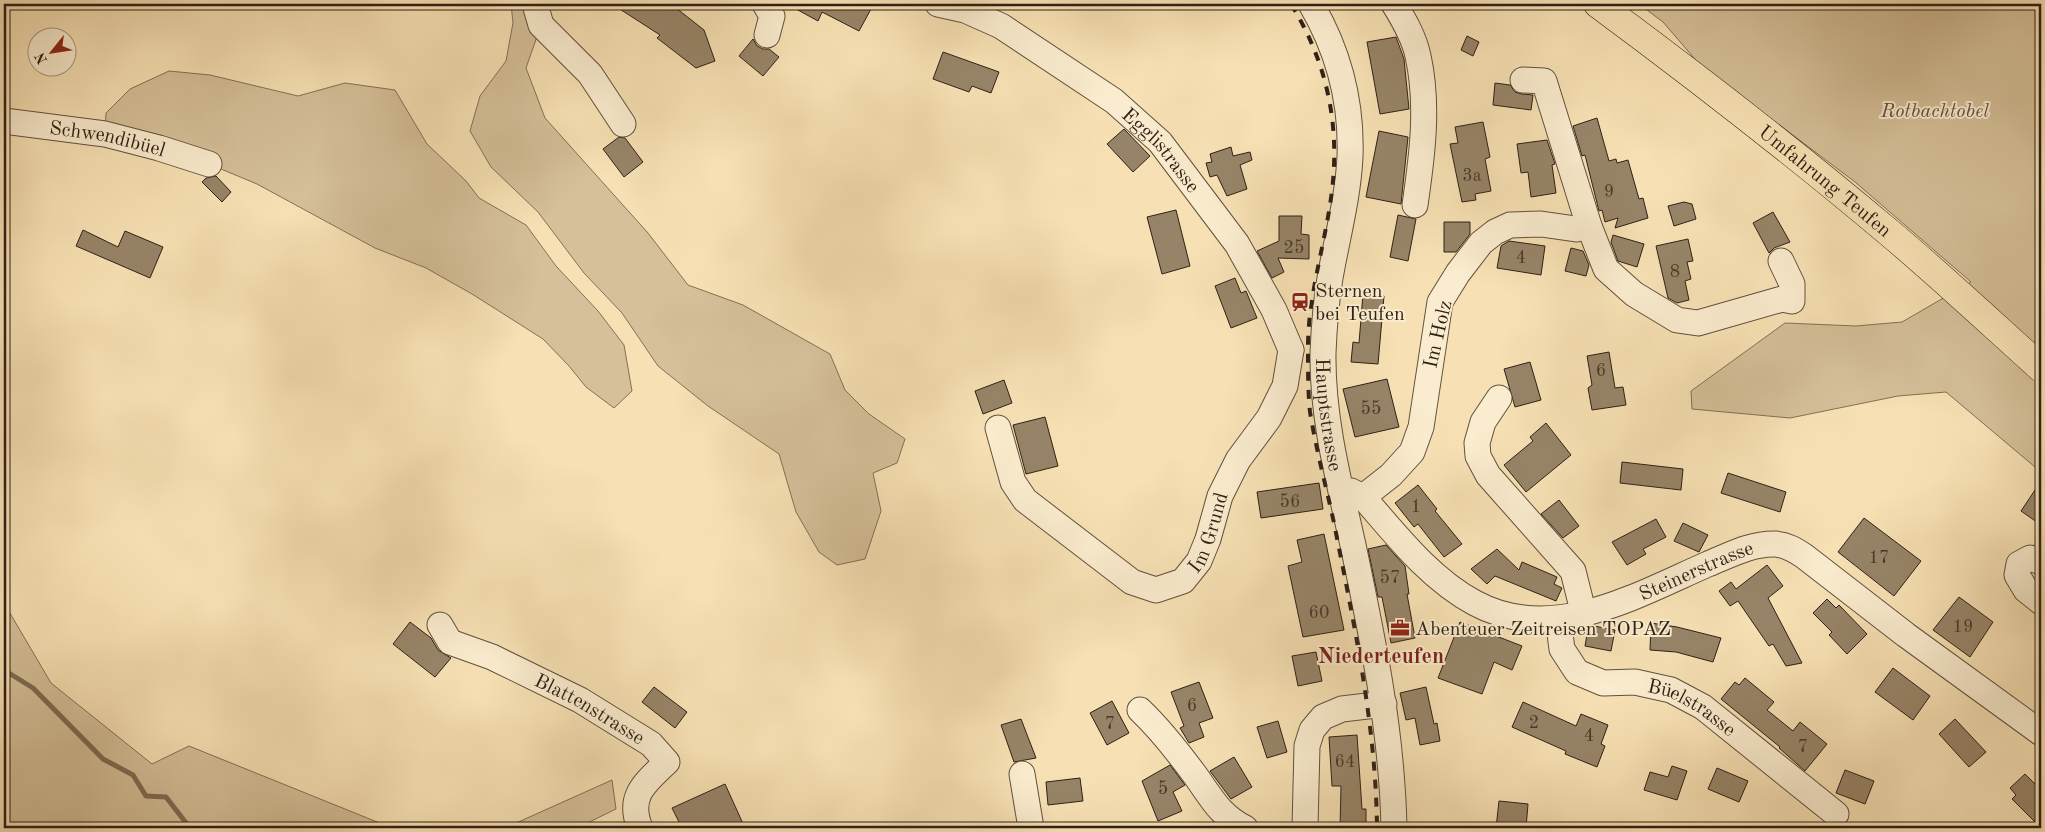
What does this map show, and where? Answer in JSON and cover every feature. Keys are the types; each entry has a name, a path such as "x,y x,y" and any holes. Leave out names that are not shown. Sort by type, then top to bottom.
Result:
{"main road":[{"name":"Umfahrung Teufen","path":"1598,4 1653,45 1893,236 2041,368"}],"street":[{"path":"535,4 540,25 590,74 622,124"},
{"path":"765,4 772,16 767,34"},
{"name":"Egglistrasse","path":"938,4 973,13 1002,26 1114,101 1160,142 1237,244 1274,310 1291,350"},
{"name":"Hauptstrasse","path":"1311,4 1333,48 1346,101 1349,129 1350,157 1345,201 1329,287 1323,353 1326,408 1352,495 1370,623 1384,704 1391,765 1394,828"},
{"path":"1394,4 1407,25 1418,55 1423,97 1422,156 1415,205"},
{"path":"1523,80 1544,82 1589,226 1606,269 1634,294 1677,320 1698,323 1782,299 1792,301 1792,284 1781,261"},
{"name":"Schwendibüel","path":"4,121 105,134 159,148 209,164"},
{"name":"Im Holz","path":"1352,495 1391,475 1412,452 1420,427 1440,302 1458,273 1481,243 1495,232 1510,225 1541,224 1576,229 1589,226"},
{"path":"1291,350 1323,353"},
{"name":"Im Grund","path":"998,428 1012,482 1025,500 1132,582 1156,590 1183,581 1198,561 1208,539 1220,496 1238,460 1269,418 1285,386 1291,350"},
{"path":"1499,398 1483,422 1477,443 1478,456 1488,475 1574,571 1584,615"},
{"name":"Steinerstrasse","path":"1352,495 1436,576 1476,604 1498,613 1519,618 1558,619 1584,615 1632,598 1745,548 1777,544 1790,548 1804,556 1906,635 2041,732"},
{"path":"2041,562 2030,558 2020,564 2017,575 2026,590 2041,602"},
{"name":"Büelstrasse","path":"1558,619 1562,649 1576,672 1603,683 1635,682 1671,690 1703,707 1836,814"},
{"name":"Blattenstrasse","path":"440,625 450,642 492,657 580,700 651,744 667,762 642,786 635,803 635,817 640,828"},
{"path":"1305,828 1307,746 1312,730 1322,718 1342,709 1384,704"},
{"path":"1140,710 1157,726 1218,809 1231,822 1245,828"},
{"path":"1022,774 1031,828"}],"green space":[{"path":"511,4 535,4 541,25 526,68 545,118 648,233 688,285 743,305 830,354 845,390 869,414 905,439 897,463 873,473 881,511 865,559 837,565 819,552 796,512 779,454 708,406 658,366 622,313 584,273 538,212 491,167 470,131 480,96 506,61 513,23"},
{"name":"Rotbachtobel","path":"1639,4 2041,4 2041,467 2035,467 1946,392 1898,396 1790,418 1692,409 1691,391 1785,323 1856,326 1902,322 1971,282 1855,182 1700,65 1663,22"},
{"path":"169,71 210,75 298,96 345,83 395,90 427,144 466,181 479,198 526,225 556,266 598,311 624,345 632,391 614,408 586,387 543,339 472,294 426,268 375,248 257,184 209,164 105,134 106,113 130,89"},
{"path":"4,603 51,683 152,764 189,746 392,828 4,828"},
{"path":"612,780 616,809 577,828 505,828"}],"building":[{"path":"612,4 671,4 704,30 715,61 696,68 657,38 660,35"},
{"path":"787,4 862,4 871,9 859,31 822,12 818,21"},
{"path":"1467,36 1479,42 1473,56 1461,50"},
{"path":"1396,37 1404,59 1409,109 1380,114 1367,42"},
{"path":"753,39 757,46 769,49 779,57 763,76 739,56"},
{"path":"943,52 999,72 991,93 972,86 969,92 933,79"},
{"path":"1495,83 1510,85 1515,92 1533,95 1531,110 1493,105"},
{"path":"1597,118 1609,161 1616,159 1617,163 1628,160 1639,199 1643,198 1648,218 1615,228 1618,218 1605,222 1602,210 1599,211 1585,155 1582,156 1573,126"},
{"path":"1483,122 1490,157 1485,159 1491,191 1475,194 1476,200 1462,202 1450,144 1458,143 1455,127"},
{"path":"1124,129 1150,156 1133,172 1107,144"},
{"path":"1379,131 1408,137 1401,204 1366,197"},
{"path":"619,137 625,138 643,162 624,177 603,149"},
{"path":"1547,140 1555,164 1552,165 1556,193 1531,197 1528,172 1521,173 1517,144"},
{"path":"1231,147 1233,156 1250,152 1252,160 1240,165 1247,189 1227,196 1217,175 1210,177 1206,163 1212,162 1210,154"},
{"path":"216,176 231,192 222,202 202,182 206,178"},
{"path":"1684,202 1692,204 1696,219 1674,226 1668,206"},
{"path":"1176,210 1190,266 1162,274 1147,217"},
{"path":"1773,212 1790,242 1774,248 1769,253 1753,223"},
{"path":"1398,215 1416,219 1408,261 1390,257"},
{"path":"1279,216 1302,216 1301,234 1309,235 1309,259 1278,258 1284,272 1272,278 1257,251 1279,241"},
{"path":"1444,222 1470,222 1470,234 1456,252 1444,252"},
{"path":"83,230 118,247 125,231 163,247 150,278 76,246"},
{"path":"1613,235 1644,244 1637,267 1618,261 1611,242"},
{"path":"1688,239 1693,261 1687,262 1691,279 1685,281 1689,300 1677,303 1668,298 1656,246"},
{"path":"1509,241 1545,246 1541,275 1497,268 1501,246"},
{"path":"1571,248 1583,251 1589,265 1586,276 1565,271"},
{"path":"1235,278 1241,293 1246,291 1257,318 1231,328 1215,286"},
{"path":"1363,294 1384,296 1378,364 1351,362 1353,342 1359,343"},
{"path":"1609,352 1615,388 1623,387 1626,405 1592,410 1588,388 1592,385 1587,356"},
{"path":"1530,362 1541,400 1515,407 1504,369"},
{"path":"1387,379 1399,427 1355,437 1343,389"},
{"path":"1004,380 1012,403 983,414 975,391"},
{"path":"1045,417 1058,466 1026,474 1013,425"},
{"path":"1546,423 1571,455 1526,492 1504,465 1533,441 1530,437"},
{"path":"1622,462 1683,469 1681,490 1620,483"},
{"path":"1728,473 1786,492 1780,512 1721,493"},
{"path":"2041,481 2041,525 2021,511"},
{"path":"1319,483 1323,509 1261,518 1257,492"},
{"path":"1418,485 1437,509 1435,511 1462,544 1444,557 1418,524 1414,527 1395,503"},
{"path":"1559,500 1579,526 1563,538 1541,514"},
{"path":"1864,518 1921,561 1894,596 1838,552"},
{"path":"1656,519 1666,537 1643,549 1646,554 1627,565 1612,542"},
{"path":"1683,523 1708,535 1699,552 1674,541"},
{"path":"1324,534 1344,630 1303,637 1288,566 1302,562 1297,540"},
{"path":"1386,545 1405,566 1409,594 1407,594 1415,638 1391,643 1382,597 1378,597 1368,549"},
{"path":"1497,549 1519,570 1522,562 1557,577 1554,584 1562,588 1556,601 1495,576 1487,584 1471,569"},
{"path":"1767,565 1783,586 1768,598 1802,663 1786,666 1773,644 1769,646 1738,601 1730,606 1719,591 1731,582 1736,589"},
{"path":"1959,597 1993,622 1970,657 1933,630"},
{"path":"1827,599 1836,608 1839,605 1867,634 1847,654 1829,635 1832,632 1813,613"},
{"path":"410,622 431,638 438,650 451,658 435,677 393,644"},
{"path":"1460,622 1522,646 1512,670 1494,662 1482,694 1438,678"},
{"path":"1651,623 1677,627 1721,638 1713,662 1676,652 1650,650"},
{"path":"1594,626 1615,630 1611,651 1585,646 1588,629"},
{"path":"1316,652 1322,681 1298,686 1292,656"},
{"path":"1893,668 1930,696 1913,720 1875,692"},
{"path":"1745,678 1774,702 1767,710 1793,731 1800,722 1827,744 1805,771 1780,747 1721,699 1735,682 1739,685"},
{"path":"1199,682 1213,718 1199,723 1204,737 1189,743 1180,728 1184,726 1171,692"},
{"path":"654,687 687,712 675,728 642,702"},
{"path":"1426,687 1434,724 1437,723 1440,741 1420,745 1415,718 1406,720 1400,693"},
{"path":"1112,701 1129,733 1107,745 1090,713"},
{"path":"1523,702 1576,726 1581,714 1608,725 1601,744 1605,746 1597,767 1565,754 1566,751 1512,727"},
{"path":"1021,719 1036,758 1014,762 1001,725"},
{"path":"1955,719 1986,752 1969,767 1939,734"},
{"path":"1278,721 1287,752 1267,758 1257,727"},
{"path":"1357,735 1362,809 1366,809 1366,828 1340,828 1341,786 1332,786 1329,737"},
{"path":"1234,757 1252,787 1231,799 1210,771"},
{"path":"1170,765 1185,785 1173,792 1182,811 1158,821 1142,781"},
{"path":"1672,766 1687,771 1677,800 1644,790 1650,772 1668,777"},
{"path":"1717,768 1748,781 1739,802 1708,789"},
{"path":"1845,770 1874,781 1865,804 1836,793"},
{"path":"2025,774 2041,790 2041,828 2012,799 2016,795 2010,788"},
{"path":"1080,778 1083,801 1048,805 1046,782"},
{"path":"725,784 745,828 682,828 672,808"},
{"path":"1499,801 1528,804 1526,828 1496,828"}],"waterway":[{"path":"4,670 33,688 103,759 133,775 146,796 166,797 190,828"}],"railway":[{"path":"1291,4 1304,27 1323,73 1329,97 1332,122 1334,172 1308,333 1309,397 1312,426 1334,523 1363,675 1373,751 1377,828"}],"place":[{"name":"Sternen bei Teufen","path":"1300,302"},
{"name":"Abenteuer Zeitreisen TOPAZ","path":"1400,628"}],"district":[{"name":"Niederteufen","path":"1381,655"}]}
